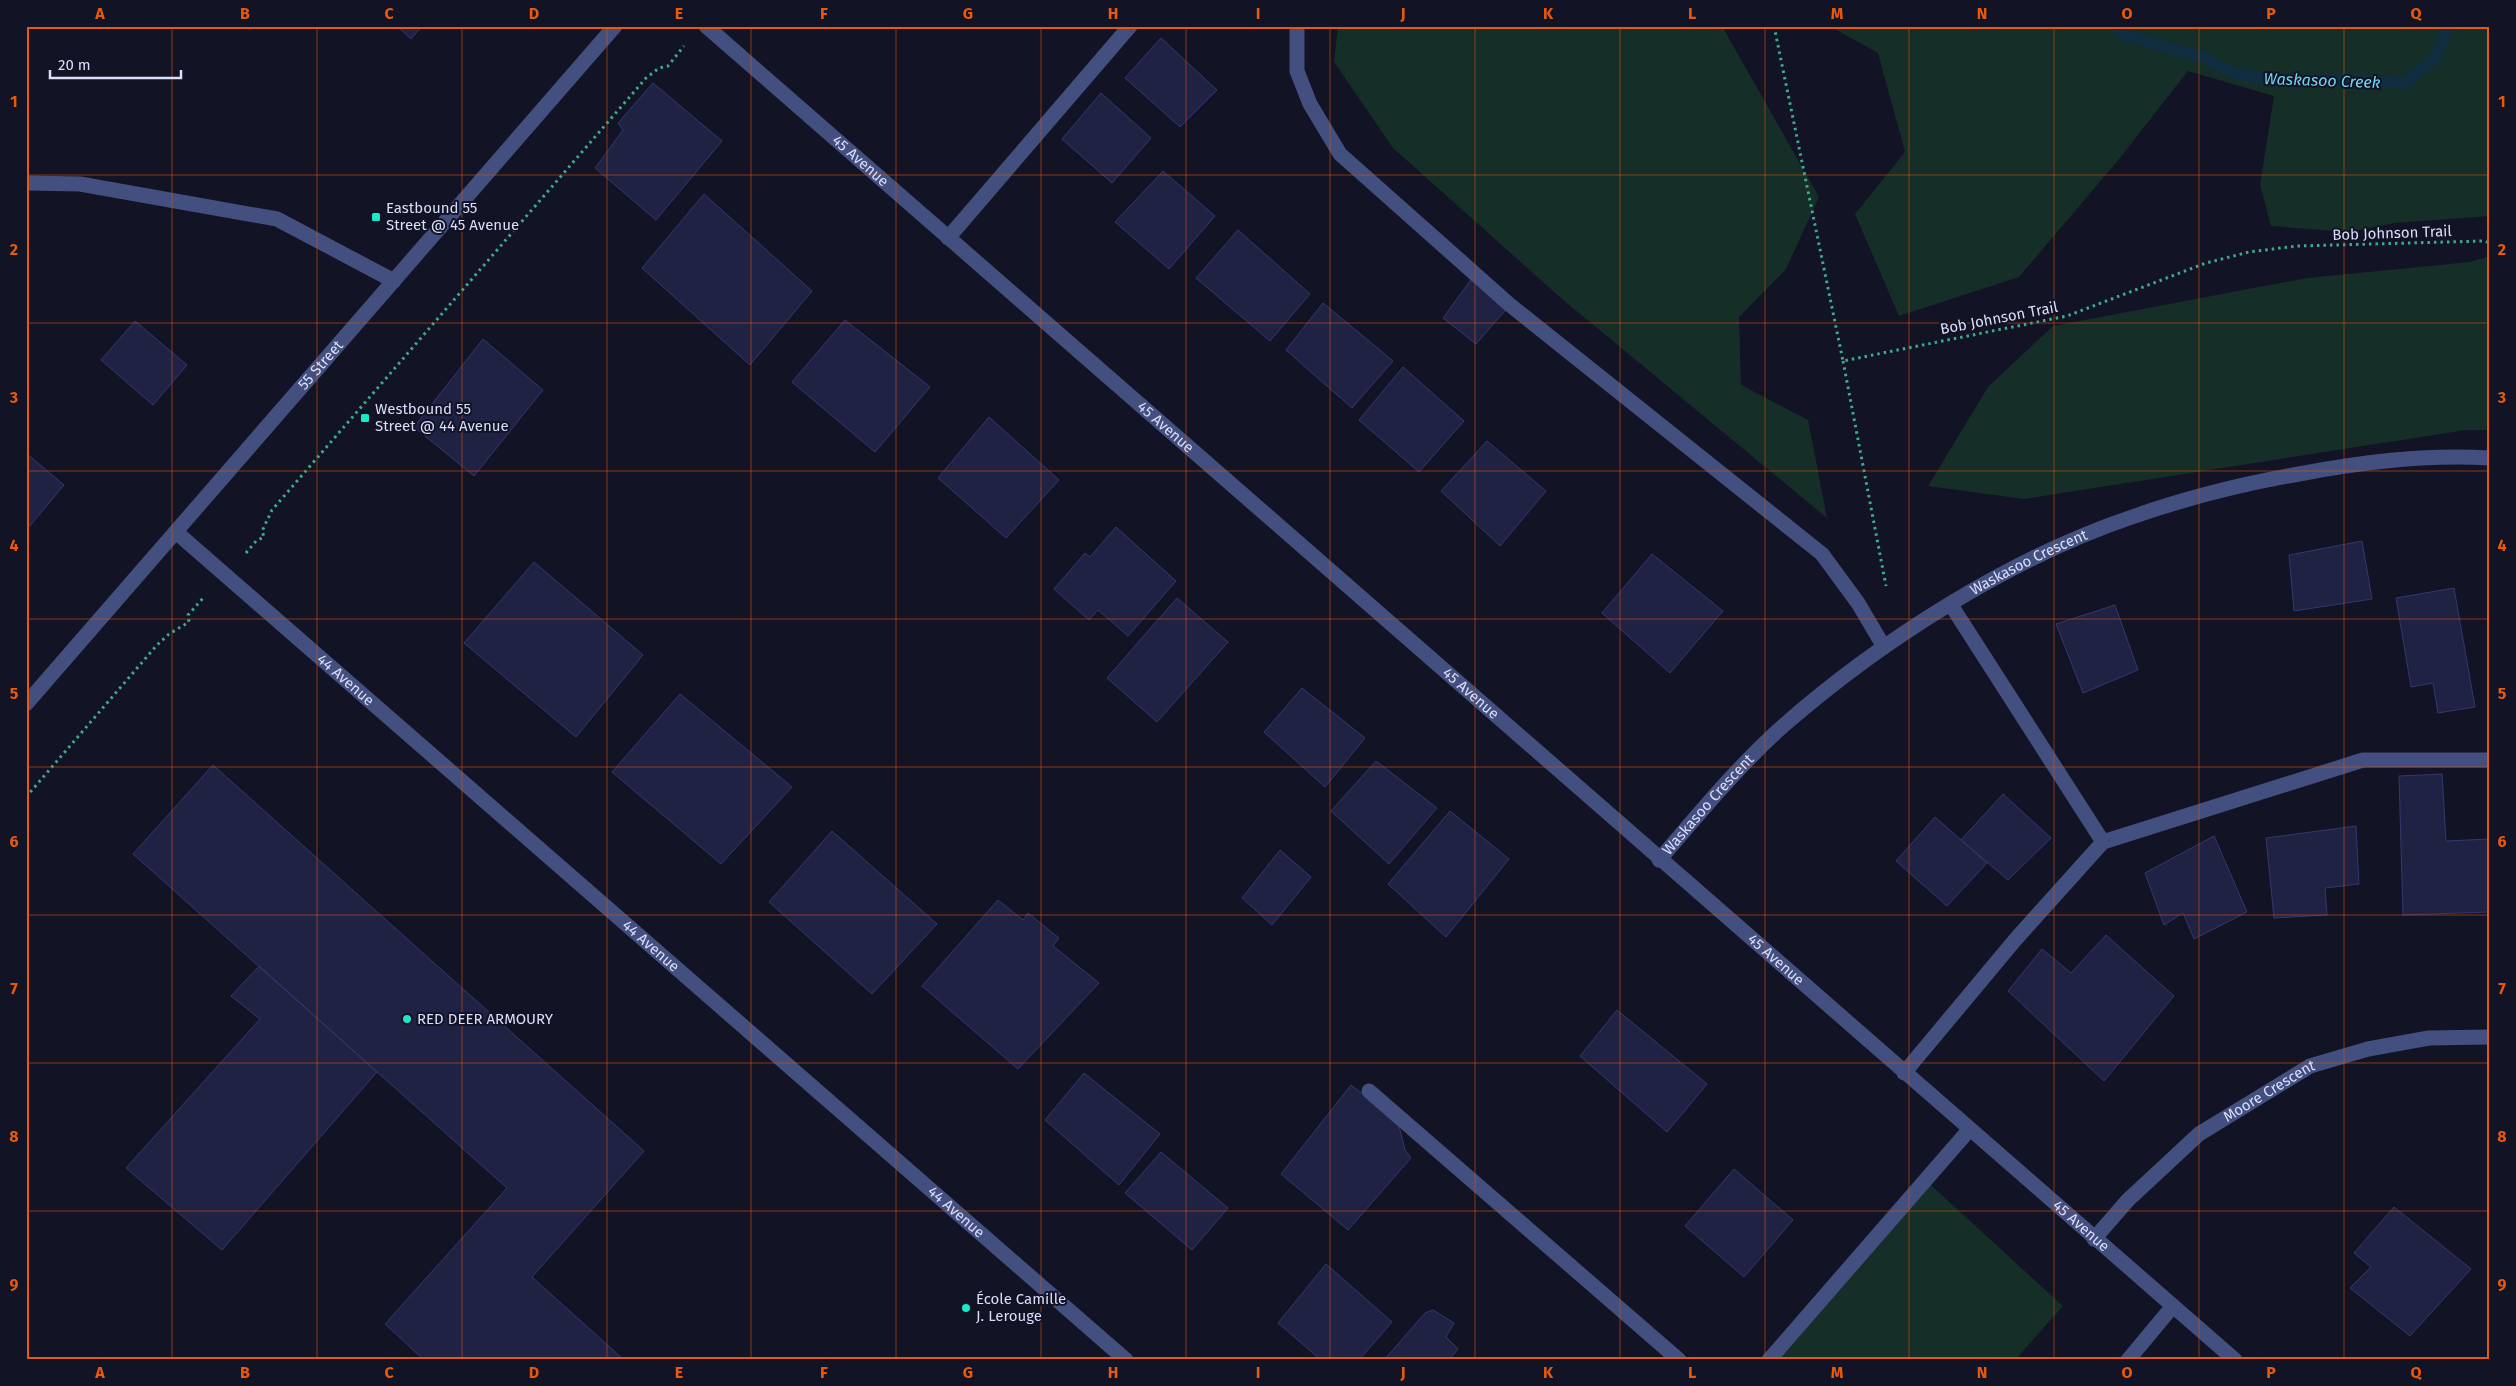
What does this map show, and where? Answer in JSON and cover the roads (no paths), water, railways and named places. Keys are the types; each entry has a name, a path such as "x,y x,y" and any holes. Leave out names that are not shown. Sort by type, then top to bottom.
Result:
{"street":[{"name":"55 Street","path":"26,704 615,26"},
{"name":"45 Avenue","path":"706,26 1659,860 2235,1360"},
{"path":"948,238 1130,26"},
{"path":"1297,26 1298,71 1310,104 1340,154 1510,305 1822,554 1858,603 1884,647"},
{"path":"26,183 80,184 277,219 394,282"},
{"name":"Waskasoo Crescent","path":"1659,860 1715,796 1782,727 1845,676 1897,638 1987,582 2034,558 2130,517 2240,485 2386,461 2445,456 2490,458"},
{"name":"44 Avenue","path":"176,532 1126,1360"},
{"path":"1951,605 2103,842"},
{"path":"1904,1073 2015,940 2103,842 2363,760 2490,760"},
{"name":"Moore Crescent","path":"2094,1239 2128,1200 2199,1134 2310,1066 2368,1049 2430,1038 2490,1037"},
{"path":"1369,1091 1679,1360"},
{"path":"1768,1360 1969,1130"},
{"path":"2128,1360 2173,1306"}],"waterway":[{"name":"Waskasoo Creek","path":"2116,26 2124,35 2205,58 2228,71 2274,81 2339,79 2405,83 2434,59 2448,26"}],"place":[{"name":"Eastbound 55 Street @ 45 Avenue","path":"376,217"},
{"name":"Westbound 55 Street @ 44 Avenue","path":"365,418"},
{"name":"RED DEER ARMOURY","path":"407,1019"},
{"name":"École Camille J. Lerouge","path":"966,1308"}]}
